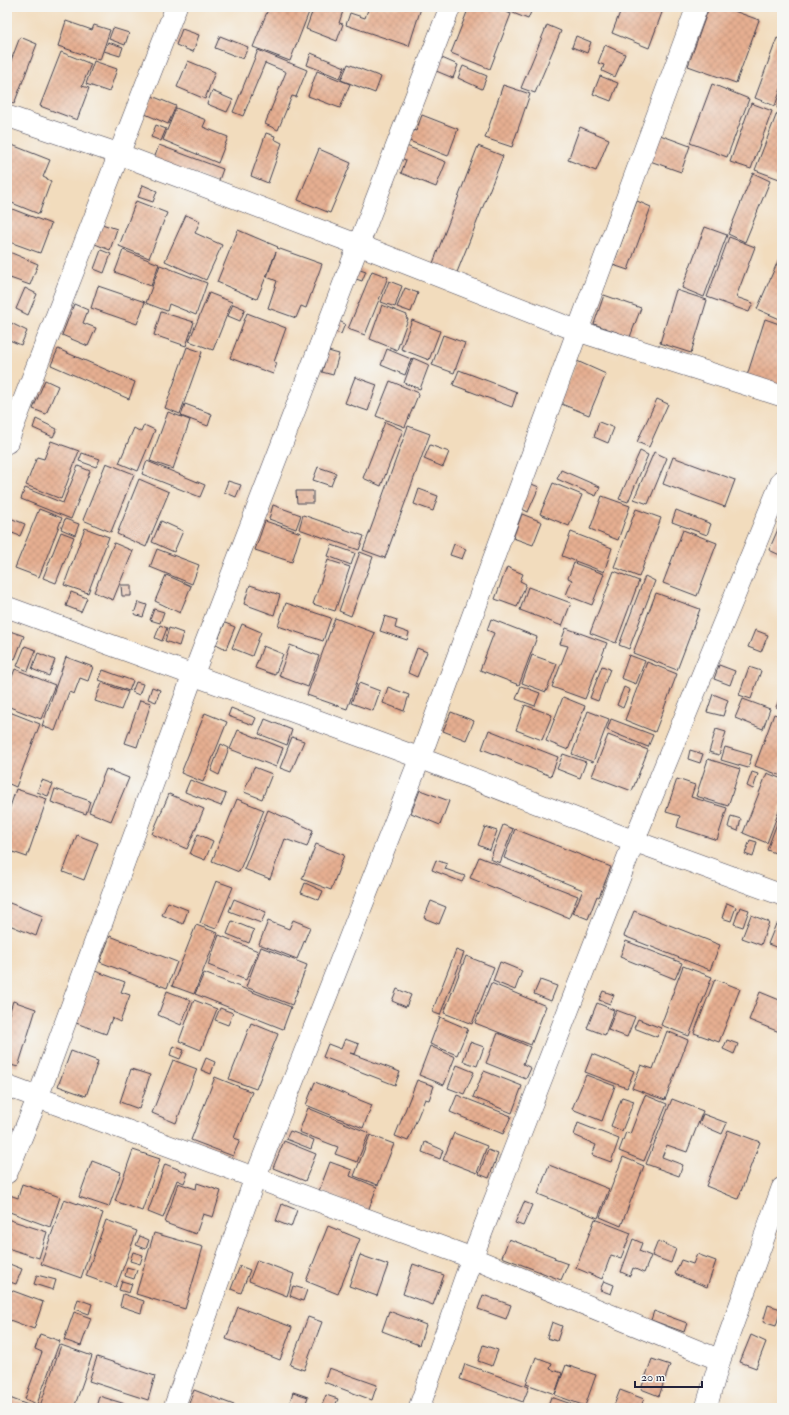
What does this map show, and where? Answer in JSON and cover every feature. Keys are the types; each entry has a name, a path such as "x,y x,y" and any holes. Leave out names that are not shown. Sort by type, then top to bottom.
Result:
{"street":[{"path":"7,443 176,7"},
{"path":"7,1173 38,1097 193,675 450,7"},
{"path":"174,1408 256,1178 420,758 697,7"},
{"path":"7,116 119,154 578,330 782,396"},
{"path":"419,1408 472,1258 634,841 782,480"},
{"path":"7,607 420,758 634,841 782,895"},
{"path":"7,1086 472,1258 720,1360"},
{"path":"708,1407 720,1360 782,1188"}],"building":[{"path":"269,7 311,7 290,61 253,47"},
{"path":"314,7 334,7 343,11 339,23 343,24 337,41 306,29"},
{"path":"369,7 421,8 409,46 346,25 350,13 365,18"},
{"path":"469,7 494,7 511,14 490,69 451,53"},
{"path":"498,7 533,7 528,19"},
{"path":"622,7 664,7 649,48 612,33"},
{"path":"709,7 723,7 759,20 736,83 688,66"},
{"path":"66,21 92,30 94,25 110,30 100,60 58,46"},
{"path":"547,25 561,31 535,93 521,88"},
{"path":"113,28 129,33 125,45 109,39"},
{"path":"182,29 199,35 193,52 176,45"},
{"path":"220,36 248,47 243,59 215,48"},
{"path":"576,36 591,42 587,53 572,47"},
{"path":"20,37 37,44 14,104 7,101 7,71"},
{"path":"777,38 782,40 782,86 775,106 755,98"},
{"path":"108,42 123,47 120,56 104,51"},
{"path":"605,45 625,54 615,77 602,71 604,65 598,63"},
{"path":"258,50 307,70 296,97 292,96 278,130 265,124 286,72 265,63 243,116 233,112"},
{"path":"61,52 91,64 82,86 89,88 77,120 40,106"},
{"path":"311,53 345,67 340,78 307,65"},
{"path":"435,55 458,65 453,78 429,68"},
{"path":"94,61 117,69 109,92 86,84"},
{"path":"188,61 215,72 205,99 177,87"},
{"path":"348,64 381,77 375,93 341,80"},
{"path":"463,66 487,76 482,89 458,78"},
{"path":"317,71 350,84 340,108 308,96"},
{"path":"600,76 618,83 611,101 593,94"},
{"path":"712,84 749,99 727,157 690,143"},
{"path":"503,85 530,94 512,147 485,138"},
{"path":"212,91 233,100 227,112 207,104"},
{"path":"782,95 782,110 777,108"},
{"path":"152,96 176,106 168,124 145,114"},
{"path":"751,103 772,111 751,169 730,162"},
{"path":"176,108 206,120 203,127 228,137 218,163 163,140"},
{"path":"777,113 782,115 782,180 755,170"},
{"path":"422,115 458,129 448,156 404,139 408,128 416,131"},
{"path":"156,125 166,129 161,141 151,137"},
{"path":"580,127 609,139 596,171 568,160"},
{"path":"266,133 275,136 274,139 282,143 268,183 251,176"},
{"path":"660,135 690,146 681,172 650,161"},
{"path":"7,143 50,160 43,177 51,181 39,214 7,201"},
{"path":"159,145 223,169 218,183 154,159"},
{"path":"404,145 446,162 436,187 401,173 406,160 399,158"},
{"path":"478,146 503,156 454,280 430,271"},
{"path":"319,149 351,163 330,213 298,200"},
{"path":"753,173 770,181 745,242 728,234"},
{"path":"143,185 157,191 153,202 138,197"},
{"path":"136,201 167,213 149,258 119,246"},
{"path":"637,201 651,207 628,270 613,265"},
{"path":"7,207 51,224 40,253 7,241"},
{"path":"186,215 200,221 195,233 222,245 206,280 165,261"},
{"path":"102,224 117,229 110,250 95,244"},
{"path":"705,227 727,235 704,297 682,288"},
{"path":"238,230 278,247 277,248 322,264 306,308 301,306 296,318 268,308 277,281 267,277 276,252 257,299 217,282"},
{"path":"729,237 755,247 736,297 753,303 749,312 707,297"},
{"path":"101,250 111,254 104,273 94,269"},
{"path":"123,250 159,264 151,286 115,272"},
{"path":"7,251 38,264 30,285 7,277"},
{"path":"782,254 782,320 757,309"},
{"path":"160,265 207,283 196,315 169,304 167,311 146,303"},
{"path":"357,268 366,271 362,281 353,278"},
{"path":"372,271 388,277 365,335 348,329"},
{"path":"389,281 402,286 395,307 381,302"},
{"path":"98,286 145,302 137,324 91,308"},
{"path":"25,288 37,294 28,315 16,309"},
{"path":"405,288 418,293 411,312 397,307"},
{"path":"676,290 707,300 691,353 660,343"},
{"path":"209,293 232,302 213,350 189,341"},
{"path":"604,295 641,308 630,337 594,324"},
{"path":"74,304 88,310 83,323 96,328 88,346 62,335"},
{"path":"233,304 245,309 240,321 228,316"},
{"path":"382,305 407,315 406,318 408,319 397,350 370,339"},
{"path":"161,312 194,322 186,346 154,335"},
{"path":"247,313 286,328 274,362 277,363 273,374 230,358"},
{"path":"765,319 782,325 782,393 745,382"},
{"path":"412,320 440,331 429,360 401,349"},
{"path":"339,321 345,324 341,334 335,332"},
{"path":"11,323 27,331 21,345 7,339 7,332"},
{"path":"443,335 465,343 454,373 432,365"},
{"path":"187,347 202,352 180,414 165,408"},
{"path":"58,349 135,382 129,399 51,365"},
{"path":"387,349 411,359 405,375 381,365"},
{"path":"328,351 339,354 333,375 322,372"},
{"path":"413,358 429,365 420,389 404,383"},
{"path":"577,361 606,374 589,415 559,403"},
{"path":"459,370 517,392 512,407 453,385"},
{"path":"355,377 377,385 368,411 345,403"},
{"path":"45,380 58,386 46,414 33,409"},
{"path":"390,381 419,393 405,427 376,416"},
{"path":"657,399 668,404 649,447 637,442"},
{"path":"185,404 212,414 208,426 181,416"},
{"path":"168,412 190,420 173,469 150,461"},
{"path":"36,419 57,429 53,437 33,428"},
{"path":"385,422 403,430 381,486 363,478"},
{"path":"599,422 614,428 608,443 594,437"},
{"path":"144,425 155,430 138,471 119,463 134,428 141,432"},
{"path":"408,426 430,434 385,558 363,550"},
{"path":"51,441 79,451 61,499 26,485 37,457 44,459"},
{"path":"430,445 449,452 443,467 424,459"},
{"path":"640,451 648,455 628,502 619,499"},
{"path":"654,452 667,458 648,504 634,499"},
{"path":"82,453 100,459 96,467 79,461"},
{"path":"673,457 735,480 725,507 663,484"},
{"path":"147,461 205,485 200,497 142,474"},
{"path":"106,463 134,474 111,532 83,520"},
{"path":"78,466 90,471 71,519 21,499 25,488 63,503"},
{"path":"318,467 336,473 331,486 313,480"},
{"path":"561,470 600,487 596,496 557,479"},
{"path":"139,479 169,492 146,547 117,534"},
{"path":"228,481 241,485 236,497 224,492"},
{"path":"529,483 539,487 528,512 518,507"},
{"path":"553,483 582,495 569,526 540,514"},
{"path":"419,489 438,496 433,511 414,504"},
{"path":"296,491 313,491 313,503 297,503"},
{"path":"602,496 630,506 618,540 590,529"},
{"path":"273,505 301,515 296,529 269,519"},
{"path":"39,509 62,518 39,577 15,568"},
{"path":"636,509 661,518 639,577 614,567"},
{"path":"676,510 711,524 707,535 672,522"},
{"path":"522,514 542,522 533,545 513,538"},
{"path":"303,515 364,536 359,550 299,529"},
{"path":"10,518 25,524 20,536 7,531"},
{"path":"65,519 79,524 75,535 61,529"},
{"path":"782,520 782,556 769,550"},
{"path":"161,521 183,531 174,552 152,542"},
{"path":"265,521 301,533 292,562 255,550"},
{"path":"85,528 109,537 88,593 64,585"},
{"path":"683,530 717,543 697,596 663,583"},
{"path":"61,532 74,537 56,583 43,578"},
{"path":"571,532 612,548 604,572 562,556"},
{"path":"114,543 133,551 113,600 94,592"},
{"path":"454,544 466,549 462,559 450,555"},
{"path":"332,545 355,553 351,565 328,556"},
{"path":"157,549 199,565 192,584 150,567"},
{"path":"360,552 373,557 351,616 339,611"},
{"path":"328,560 350,567 335,611 313,604"},
{"path":"574,563 604,574 592,605 566,595 572,580 568,578"},
{"path":"507,567 523,574 520,581 526,584 517,607 495,599"},
{"path":"614,571 639,581 616,643 590,633"},
{"path":"166,575 191,586 180,613 155,601"},
{"path":"645,576 655,581 629,649 619,645"},
{"path":"121,585 131,585 131,596 122,596"},
{"path":"250,585 280,595 274,615 244,604"},
{"path":"528,587 571,603 562,626 520,610"},
{"path":"71,592 87,598 81,612 66,606"},
{"path":"656,593 700,609 677,670 633,653"},
{"path":"138,602 147,605 143,617 134,614"},
{"path":"286,603 331,618 323,641 278,626"},
{"path":"154,609 164,612 160,623 150,620"},
{"path":"385,616 397,620 395,628 409,633 407,640 380,631"},
{"path":"335,618 375,633 347,709 307,695"},
{"path":"491,619 537,637 519,685 480,670 494,633 487,630"},
{"path":"225,623 235,627 226,649 216,644"},
{"path":"242,624 261,632 252,656 232,648"},
{"path":"160,625 167,628 162,641 155,638"},
{"path":"169,628 183,633 179,646 165,641"},
{"path":"566,628 607,643 585,699 552,687 568,646 560,644"},
{"path":"7,630 24,636 15,659 7,656"},
{"path":"755,630 768,635 761,652 748,647"},
{"path":"290,645 319,656 308,687 279,676"},
{"path":"25,646 36,650 28,671 17,666"},
{"path":"263,646 283,654 275,675 255,668"},
{"path":"417,648 427,652 417,677 408,673"},
{"path":"38,653 55,660 49,676 32,669"},
{"path":"532,655 557,664 546,692 522,683"},
{"path":"629,655 645,661 636,684 621,678"},
{"path":"66,657 93,667 88,681 80,678 74,694 69,692 55,731 42,726"},
{"path":"647,662 677,674 655,732 625,720"},
{"path":"719,665 735,671 730,685 714,679"},
{"path":"602,666 610,669 598,701 590,698"},
{"path":"749,667 761,671 751,699 739,695"},
{"path":"15,669 55,685 41,719 7,706 7,690"},
{"path":"103,670 133,681 129,691 99,680"},
{"path":"136,682 143,684 139,695 132,692"},
{"path":"102,683 128,692 121,710 95,701"},
{"path":"359,683 380,691 373,711 351,703"},
{"path":"521,686 540,693 535,706 516,699"},
{"path":"152,687 160,690 156,702 148,699"},
{"path":"388,687 409,695 404,711 383,703"},
{"path":"624,687 630,690 623,708 617,705"},
{"path":"782,693 782,709 776,707"},
{"path":"713,694 728,700 723,716 707,712"},
{"path":"563,697 585,706 568,750 546,741"},
{"path":"743,699 770,709 763,729 735,718"},
{"path":"140,700 151,703 137,747 125,743"},
{"path":"525,705 552,715 542,740 516,730"},
{"path":"231,708 256,718 253,725 228,716"},
{"path":"7,711 40,724 16,787 7,783"},
{"path":"588,711 609,719 593,762 572,754"},
{"path":"451,712 474,721 466,740 443,731"},
{"path":"205,713 227,722 203,782 181,773"},
{"path":"774,714 782,717 782,776 755,766"},
{"path":"265,719 292,730 287,745 259,734"},
{"path":"611,719 653,735 648,747 607,730"},
{"path":"716,729 726,732 719,755 709,752"},
{"path":"238,730 283,748 276,767 230,749"},
{"path":"489,730 558,757 551,776 482,749"},
{"path":"608,735 648,750 632,791 592,776"},
{"path":"292,737 304,741 291,772 280,768"},
{"path":"221,744 229,748 219,775 211,771"},
{"path":"725,747 752,755 748,768 721,760"},
{"path":"690,750 703,754 700,763 688,759"},
{"path":"563,754 586,762 580,778 557,769"},
{"path":"708,759 740,769 728,806 696,796"},
{"path":"254,767 272,774 262,799 244,792"},
{"path":"106,769 129,778 111,821 89,812"},
{"path":"752,772 758,774 753,789 747,786"},
{"path":"767,773 782,779 782,803 767,843 743,833"},
{"path":"677,779 695,785 691,797 727,808 717,840 677,827 680,816 666,812"},
{"path":"42,780 53,784 48,796 37,792"},
{"path":"190,780 226,794 221,806 185,792"},
{"path":"16,789 47,799 27,857 7,850 7,816"},
{"path":"55,789 90,801 86,814 51,802"},
{"path":"420,790 449,801 440,825 411,813"},
{"path":"169,794 204,809 187,849 152,834"},
{"path":"237,799 264,810 239,872 212,861"},
{"path":"268,810 313,830 307,847 285,839 270,879 244,869"},
{"path":"782,810 782,851 781,855 767,850"},
{"path":"731,816 741,819 738,831 728,827"},
{"path":"503,825 513,829 500,863 490,859"},
{"path":"485,827 497,831 490,850 478,845"},
{"path":"515,829 611,867 588,919 573,913 583,890 504,858"},
{"path":"198,834 213,841 205,860 190,854"},
{"path":"77,835 98,843 84,880 63,872"},
{"path":"750,840 757,842 753,857 745,854"},
{"path":"316,844 344,855 331,890 302,879"},
{"path":"479,857 578,896 569,918 470,878"},
{"path":"436,860 447,864 445,869 465,876 462,882 432,870"},
{"path":"216,881 233,887 216,929 200,923"},
{"path":"305,883 323,891 319,900 301,893"},
{"path":"234,899 266,912 261,923 229,911"},
{"path":"431,901 446,907 439,924 424,918"},
{"path":"7,902 43,916 36,936 7,924"},
{"path":"168,902 188,910 183,924 162,915"},
{"path":"727,903 736,907 731,921 722,918"},
{"path":"740,907 749,910 743,927 734,924"},
{"path":"634,911 720,945 710,970 624,936"},
{"path":"751,915 769,922 761,945 742,938"},
{"path":"293,920 310,927 297,959 259,944 268,921 289,929"},
{"path":"232,921 254,930 249,943 227,934"},
{"path":"776,924 782,926 781,949 768,944"},
{"path":"196,925 218,933 194,994 172,986"},
{"path":"219,935 258,951 246,980 208,965"},
{"path":"110,936 177,962 167,988 100,962"},
{"path":"626,941 682,963 675,979 620,957"},
{"path":"261,947 307,965 292,1005 246,987"},
{"path":"456,950 464,953 440,1015 432,1012"},
{"path":"466,956 494,967 472,1024 444,1013"},
{"path":"500,962 522,971 515,990 493,981"},
{"path":"683,966 712,977 689,1036 661,1025"},
{"path":"95,971 125,982 121,992 130,995 120,1022 112,1018 106,1034 76,1023"},
{"path":"204,973 291,1007 283,1029 195,994"},
{"path":"715,979 740,989 719,1042 694,1033"},
{"path":"540,980 557,986 551,1001 534,994"},
{"path":"491,983 546,1006 531,1045 475,1023"},
{"path":"397,989 411,995 406,1007 392,1001"},
{"path":"167,991 191,1000 181,1025 158,1015"},
{"path":"603,991 614,995 610,1004 599,1000"},
{"path":"760,992 782,1001 782,1033 749,1020"},
{"path":"194,1000 217,1009 201,1050 179,1041"},
{"path":"13,1001 36,1009 18,1067 7,1064 7,1021"},
{"path":"597,1003 614,1010 605,1035 587,1028"},
{"path":"220,1008 233,1013 228,1025 215,1020"},
{"path":"616,1010 635,1017 627,1037 608,1030"},
{"path":"440,1017 468,1029 457,1055 430,1044"},
{"path":"638,1019 661,1028 657,1037 634,1028"},
{"path":"251,1023 278,1034 256,1089 229,1079"},
{"path":"667,1031 688,1040 665,1100 632,1088 641,1065 653,1069"},
{"path":"498,1033 530,1047 523,1064 531,1068 526,1079 486,1063"},
{"path":"345,1039 359,1044 355,1054 350,1053 400,1072 395,1085 323,1057 328,1044 341,1049"},
{"path":"727,1040 738,1044 734,1054 723,1049"},
{"path":"470,1042 484,1047 477,1066 463,1061"},
{"path":"173,1046 184,1050 180,1059 170,1055"},
{"path":"430,1046 455,1057 444,1085 419,1075"},
{"path":"71,1051 98,1061 86,1096 58,1086"},
{"path":"592,1054 634,1071 627,1088 585,1072"},
{"path":"206,1058 215,1062 211,1074 201,1070"},
{"path":"173,1060 197,1069 176,1123 152,1113"},
{"path":"457,1065 474,1072 464,1094 448,1088"},
{"path":"131,1069 150,1075 139,1109 120,1102"},
{"path":"484,1071 522,1086 512,1113 473,1097"},
{"path":"586,1075 615,1086 602,1121 572,1109"},
{"path":"215,1077 252,1092 234,1138 240,1140 233,1156 191,1140"},
{"path":"417,1080 434,1086 429,1100 425,1099 408,1141 395,1136"},
{"path":"315,1082 372,1105 363,1128 306,1105"},
{"path":"457,1095 511,1116 503,1134 450,1112"},
{"path":"645,1095 667,1104 644,1161 619,1151 626,1132 630,1134"},
{"path":"622,1097 634,1101 622,1131 611,1126"},
{"path":"672,1099 703,1111 687,1152 667,1145 662,1157 683,1165 679,1176 646,1164"},
{"path":"308,1108 369,1133 357,1162 335,1154 338,1147 299,1132"},
{"path":"703,1114 727,1123 722,1134 699,1124"},
{"path":"578,1123 619,1139 611,1162 592,1155 596,1145 574,1135"},
{"path":"728,1130 760,1142 738,1199 706,1186"},
{"path":"290,1131 314,1140 311,1149 286,1139"},
{"path":"454,1133 487,1146 477,1173 443,1160"},
{"path":"370,1135 394,1144 378,1185 354,1176"},
{"path":"284,1141 316,1154 305,1181 273,1168"},
{"path":"425,1142 443,1150 440,1159 422,1152"},
{"path":"133,1150 160,1159 142,1211 115,1201"},
{"path":"488,1150 498,1154 489,1178 479,1174"},
{"path":"623,1157 644,1166 621,1226 600,1217"},
{"path":"92,1161 121,1172 109,1207 79,1197"},
{"path":"330,1162 352,1170 350,1176 377,1187 368,1211 319,1191"},
{"path":"165,1164 188,1173 184,1183 177,1180 163,1218 148,1212"},
{"path":"549,1165 609,1189 598,1218 538,1194"},
{"path":"178,1183 196,1189 197,1183 221,1191 213,1217 203,1214 196,1234 165,1223"},
{"path":"22,1184 60,1197 50,1227 7,1211 7,1194 18,1198"},
{"path":"64,1199 103,1213 81,1278 41,1264"},
{"path":"524,1202 532,1205 523,1226 515,1223"},
{"path":"282,1204 297,1210 291,1227 276,1221"},
{"path":"7,1219 47,1232 39,1258 7,1248"},
{"path":"595,1219 631,1233 621,1258 611,1255 602,1279 576,1268"},
{"path":"106,1220 137,1231 116,1287 86,1276"},
{"path":"328,1226 360,1239 338,1294 306,1281"},
{"path":"154,1233 203,1247 185,1309 136,1294"},
{"path":"140,1236 149,1240 146,1249 136,1245"},
{"path":"509,1239 555,1257 554,1259 568,1264 561,1280 502,1257"},
{"path":"633,1239 642,1243 639,1251 651,1256 644,1273 633,1268 630,1276 621,1272"},
{"path":"658,1241 676,1249 671,1263 652,1256"},
{"path":"133,1252 143,1255 140,1264 130,1261"},
{"path":"697,1254 716,1261 707,1287 675,1274 681,1260 693,1264"},
{"path":"360,1255 388,1265 377,1296 349,1286"},
{"path":"257,1260 294,1274 287,1296 249,1281"},
{"path":"7,1263 22,1269 16,1284 7,1281"},
{"path":"413,1264 444,1275 433,1305 403,1294"},
{"path":"240,1266 250,1270 241,1293 231,1289"},
{"path":"127,1267 137,1270 134,1279 125,1276"},
{"path":"37,1275 56,1280 53,1290 34,1284"},
{"path":"122,1281 132,1284 129,1293 119,1290"},
{"path":"604,1281 614,1285 611,1294 600,1290"},
{"path":"293,1286 307,1290 303,1301 290,1296"},
{"path":"8,1289 43,1302 34,1329 7,1319"},
{"path":"123,1294 144,1301 141,1313 120,1306"},
{"path":"483,1295 511,1305 506,1319 478,1309"},
{"path":"78,1299 92,1304 89,1314 75,1309"},
{"path":"768,1305 781,1309 776,1326 763,1322"},
{"path":"238,1307 292,1327 280,1360 226,1339"},
{"path":"389,1311 426,1325 419,1345 382,1331"},
{"path":"654,1311 687,1323 684,1332 651,1320"},
{"path":"74,1312 91,1318 81,1346 64,1340"},
{"path":"308,1317 322,1322 304,1370 290,1365"},
{"path":"552,1322 562,1326 557,1341 547,1338"},
{"path":"40,1334 60,1341 37,1404 25,1399 42,1352 35,1349"},
{"path":"751,1335 766,1342 756,1368 740,1362"},
{"path":"61,1345 92,1356 74,1408 46,1408 40,1406"},
{"path":"483,1345 498,1350 492,1366 478,1361"},
{"path":"97,1357 155,1376 148,1400 89,1381"},
{"path":"536,1357 552,1363 550,1369 562,1373 555,1394 526,1384"},
{"path":"652,1359 670,1365 659,1396 641,1389"},
{"path":"465,1364 529,1387 523,1402 460,1379"},
{"path":"566,1365 596,1375 585,1406 555,1395"},
{"path":"329,1368 377,1385 372,1400 324,1382"},
{"path":"194,1390 242,1408 193,1408 188,1406"},
{"path":"620,1390 644,1399 640,1408 613,1408"},
{"path":"293,1392 308,1397 304,1408 288,1408"},
{"path":"326,1395 338,1399 334,1408 328,1408 322,1405"},
{"path":"99,1396 132,1406 131,1408 96,1408"},
{"path":"7,1397 36,1408 7,1408"},
{"path":"551,1397 583,1408 547,1408"},
{"path":"77,1405 85,1408 76,1408"}]}
